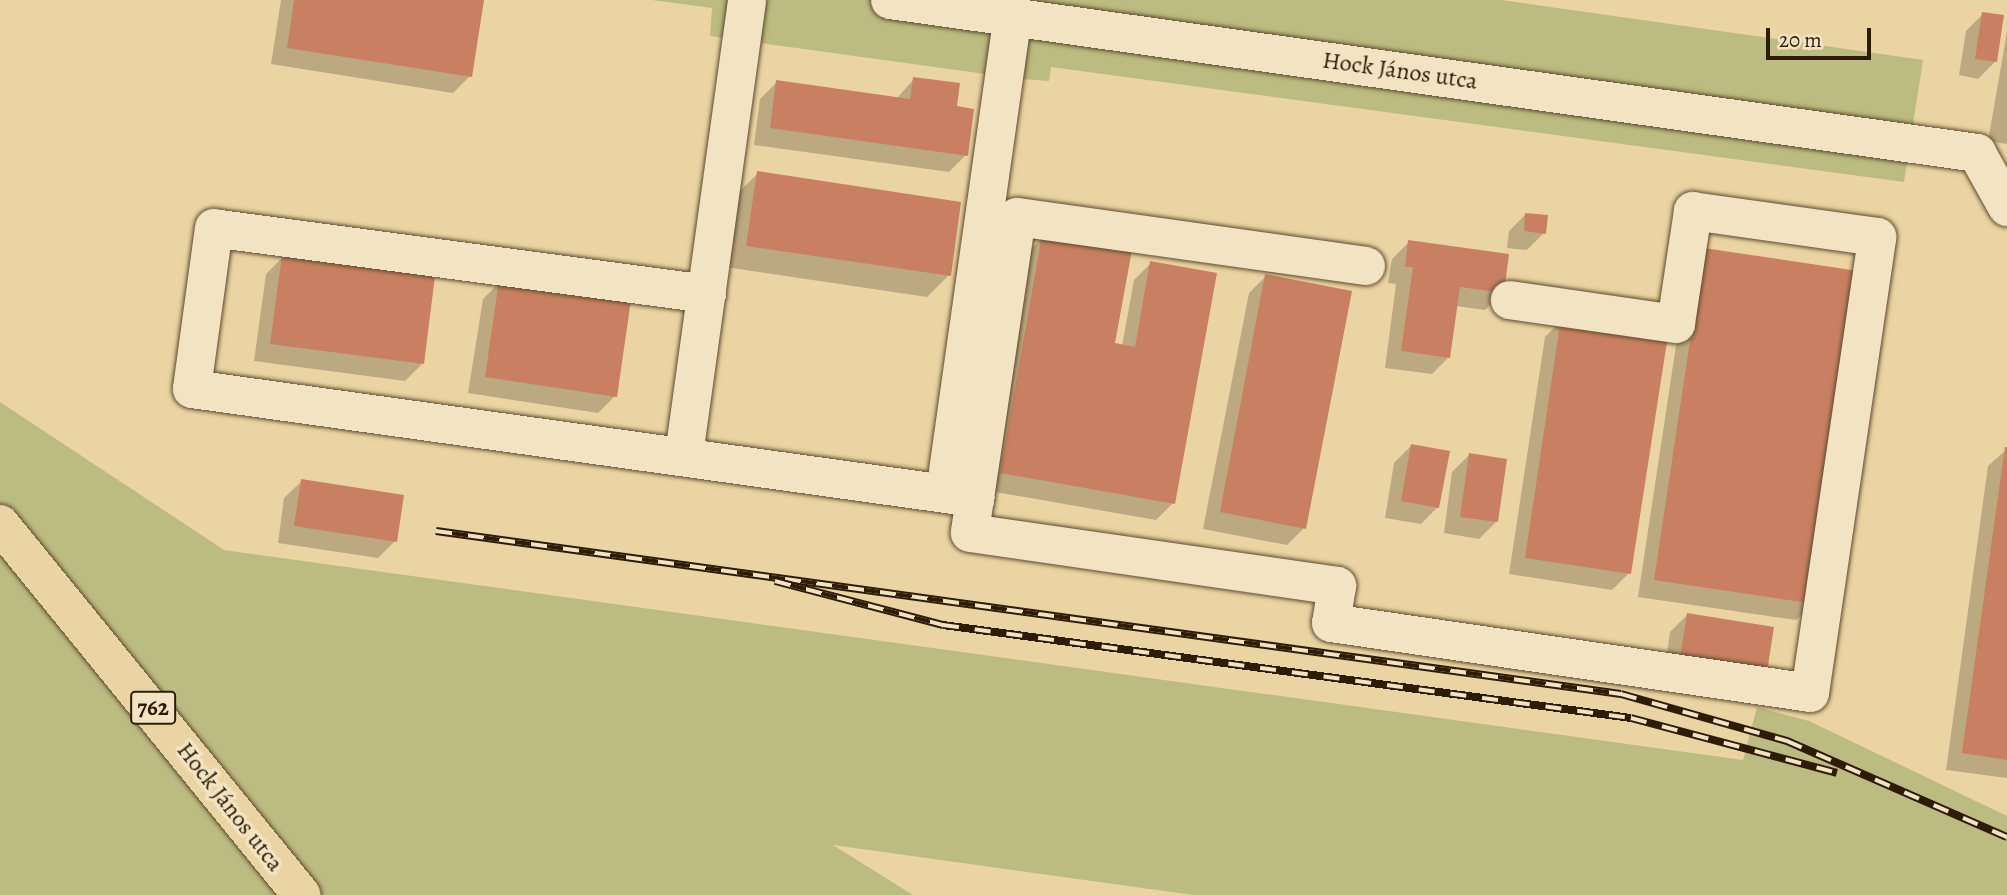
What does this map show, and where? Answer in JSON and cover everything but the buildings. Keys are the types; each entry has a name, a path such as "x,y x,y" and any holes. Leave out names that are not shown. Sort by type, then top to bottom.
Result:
{"main road":[{"name":"Hock János utca","path":"0,524 301,895"}],"street":[{"path":"684,455 747,0"},
{"name":"Hock János utca","path":"890,0 1910,143 1992,149"},
{"path":"948,471 1013,18"},
{"path":"1992,149 2007,207"},
{"path":"1366,266 1017,217 970,533 1337,586 1331,623 1810,693 1877,237 1693,211 1676,324 1510,300"},
{"path":"707,294 214,228 192,389 684,455 975,498"}],"shaded area":[{"path":"652,0 1502,0 1923,60 1904,182 1051,67 1049,81 1022,79 710,36 712,8"},
{"path":"0,402 224,550 1743,760 1757,707 1809,721 2007,816 2007,895 1193,895 833,845 913,895 0,895"}],"railway":[{"path":"436,531 1621,694 1787,741 2007,837"},
{"path":"775,581 943,625 1631,718 1837,773"}]}
